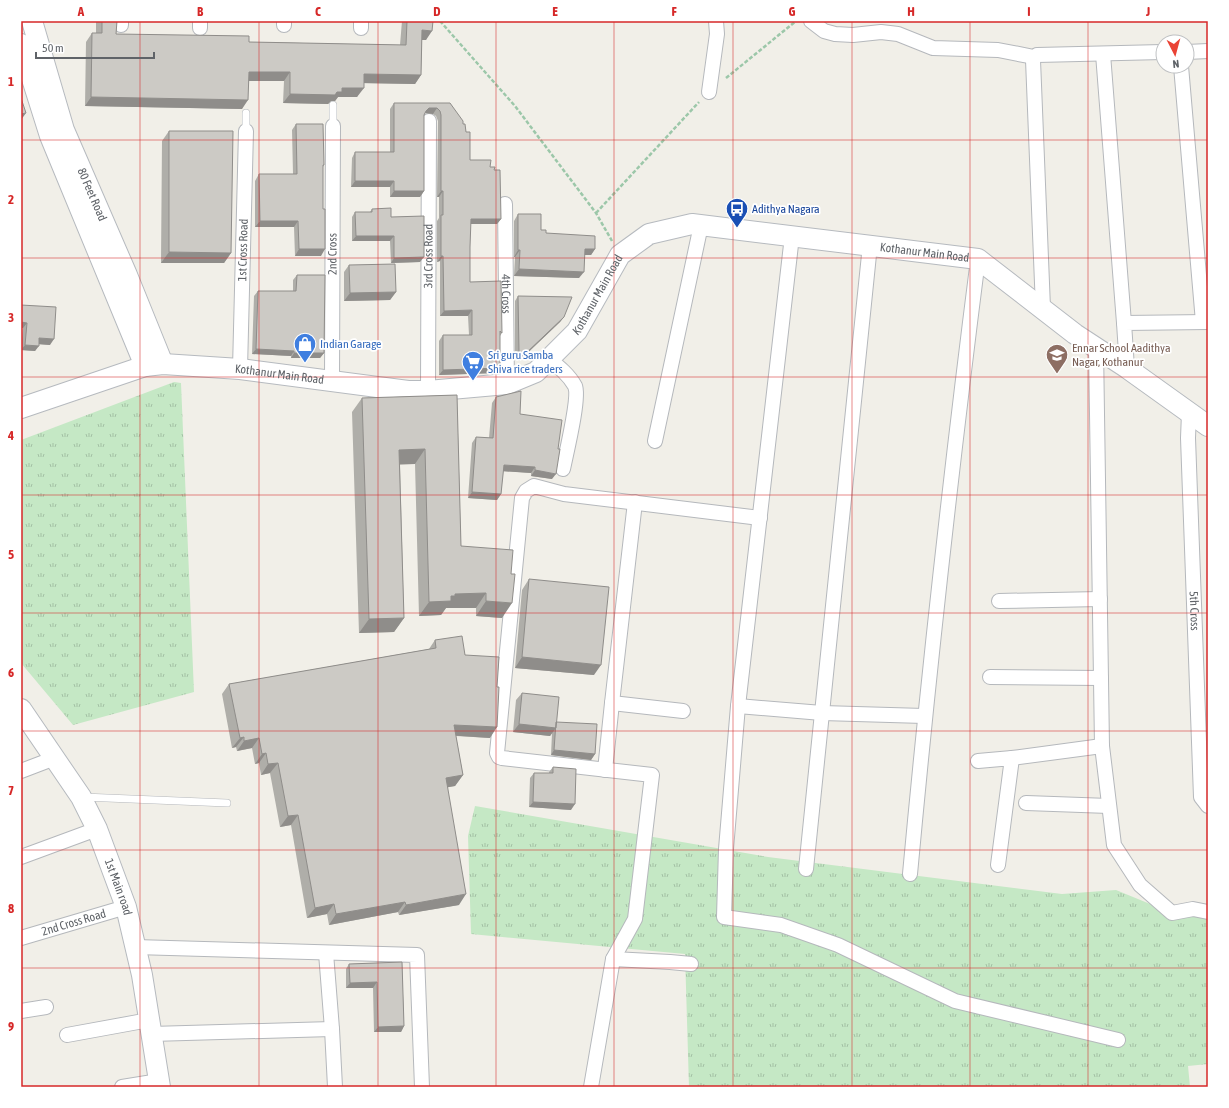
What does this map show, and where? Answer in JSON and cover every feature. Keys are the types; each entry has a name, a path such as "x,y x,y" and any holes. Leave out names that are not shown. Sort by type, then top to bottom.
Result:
{"street":[{"name":"80 Feet Road","path":"32,21 64,130 127,275 154,365"},
{"path":"709,92 717,34 716,21"},
{"path":"811,21 824,30 835,34 853,35 881,32 898,34 933,48 998,50 1034,57 1037,55 1155,52"},
{"name":"80 Feet Road","path":"21,44 50,136 154,365"},
{"path":"1195,52 1208,51"},
{"path":"1104,54 1127,368"},
{"path":"1034,57 1043,308"},
{"path":"1124,323 1206,322 1182,74"},
{"name":"3rd Cross Road","path":"428,391 429,121"},
{"name":"2nd Cross","path":"332,381 333,126"},
{"name":"1st Cross Road","path":"240,369 246,131"},
{"name":"4th Cross","path":"505,204 507,384"},
{"name":"Kothanur Main Road","path":"21,408 154,365 240,369 408,390 428,391 507,384 536,372 577,331 620,255 649,234 692,224 978,259 1075,334 1127,368 1208,426"},
{"path":"655,441 700,225"},
{"path":"792,236 738,706 726,849 724,916 781,925 838,945 955,1001 1118,1040"},
{"path":"806,869 870,246"},
{"path":"910,874 924,716 978,259"},
{"path":"1096,347 1102,746 1114,845 1140,885 1172,913 1193,909 1208,912"},
{"path":"550,359 567,374 576,387 576,402 563,469"},
{"name":"5th Cross","path":"1189,413 1188,438 1201,797 1208,806"},
{"path":"591,1087 613,959 635,919 652,775 502,758 499,757 497,753 522,498 526,491 534,486 564,494 760,518"},
{"path":"606,770 612,703 635,502"},
{"path":"999,601 1100,599"},
{"path":"990,677 1101,678"},
{"path":"612,703 683,711"},
{"path":"738,706 822,713 924,716"},
{"name":"1st Main road","path":"21,709 81,797 97,829 126,907 142,975 159,1084"},
{"path":"978,761 1102,746"},
{"path":"21,771 55,758"},
{"path":"998,865 1012,758"},
{"path":"1026,803 1109,806"},
{"path":"21,857 97,829"},
{"name":"2nd Cross Road","path":"21,938 126,907"},
{"path":"135,947 417,955 422,1087"},
{"path":"326,952 335,1087"},
{"path":"613,959 691,964"},
{"path":"21,1010 46,1007"},
{"path":"67,1035 150,1027 332,1029"},
{"path":"122,1087 159,1084"}],"lane":[{"path":"333,106 333,126"},
{"path":"246,113 246,131"},
{"path":"81,797 227,802"}],"path":[{"path":"440,21 515,106 596,214 620,255"},
{"path":"596,214 709,92 796,21"}],"green space":[{"path":"174,382 181,383 194,692 73,725 21,663 21,440"},
{"path":"475,806 768,857 1062,894 1116,890 1172,913 1208,917 1208,1064 1188,1066 1190,1087 689,1087 685,954 471,934 468,836"}],"building":[{"path":"102,21 117,21 116,34 249,36 249,42 406,45 407,21 433,21 432,31 422,30 421,75 364,74 364,88 342,88 342,92 337,92 335,95 290,94 290,72 249,72 248,100 91,97 92,33 102,33"},
{"path":"21,98 26,113 21,114"},
{"path":"394,103 450,103 463,121 463,124 465,124 466,132 470,132 470,160 491,160 490,167 495,167 494,170 500,170 501,219 471,219 470,282 501,281 502,333 500,331 500,368 443,370 443,335 472,335 472,310 444,311 443,256 441,256 441,215 443,215 443,191 441,191 440,111 437,108 429,108 424,115 424,191 394,191 394,181 355,181 355,152 394,152"},
{"path":"296,124 323,124 323,209 325,209 325,249 299,249 298,221 260,221 259,174 297,174"},
{"path":"169,131 233,131 231,253 169,252"},
{"path":"391,208 391,217 424,216 424,257 394,258 394,236 356,236 355,212 372,212 372,209"},
{"path":"518,214 541,214 541,230 546,230 546,233 595,236 595,249 585,249 584,272 519,269 520,250 518,250"},
{"path":"395,264 396,292 350,293 349,265"},
{"path":"297,275 325,275 324,353 294,353 294,351 256,349 258,291 296,291"},
{"path":"518,296 572,297 564,317 523,356 519,351"},
{"path":"21,305 56,307 54,339 39,338 39,346 25,345 27,323 21,322"},
{"path":"521,391 520,414 562,420 558,449 560,449 556,474 535,470 535,467 504,465 501,494 472,492 476,437 493,438 496,397"},
{"path":"457,395 461,546 513,550 511,574 515,574 512,603 486,601 486,593 455,594 455,596 451,596 451,601 429,602 425,449 399,450 404,618 369,619 362,398"},
{"path":"529,579 609,587 601,665 522,657"},
{"path":"462,636 465,655 499,657 497,727 454,725 463,775 446,778 466,894 406,905 405,902 336,914 334,904 315,908 298,815 288,816 278,763 268,764 266,753 262,754 259,738 244,741 244,737 240,738 229,684 436,648 435,640"},
{"path":"522,693 559,697 556,728 519,724"},
{"path":"556,722 597,724 595,754 554,750"},
{"path":"553,767 576,769 575,804 533,802 534,773 553,773"},
{"path":"402,962 404,1026 378,1027 377,982 350,983 349,964"}],"place":[{"name":"Adithya Nagara","path":"737,228"},
{"name":"Indian Garage","path":"305,364"},
{"name":"Ennar School Aadithya Nagar, Kothanur","path":"1057,374"},
{"name":"Sri guru Samba Shiva rice traders","path":"473,382"}]}
